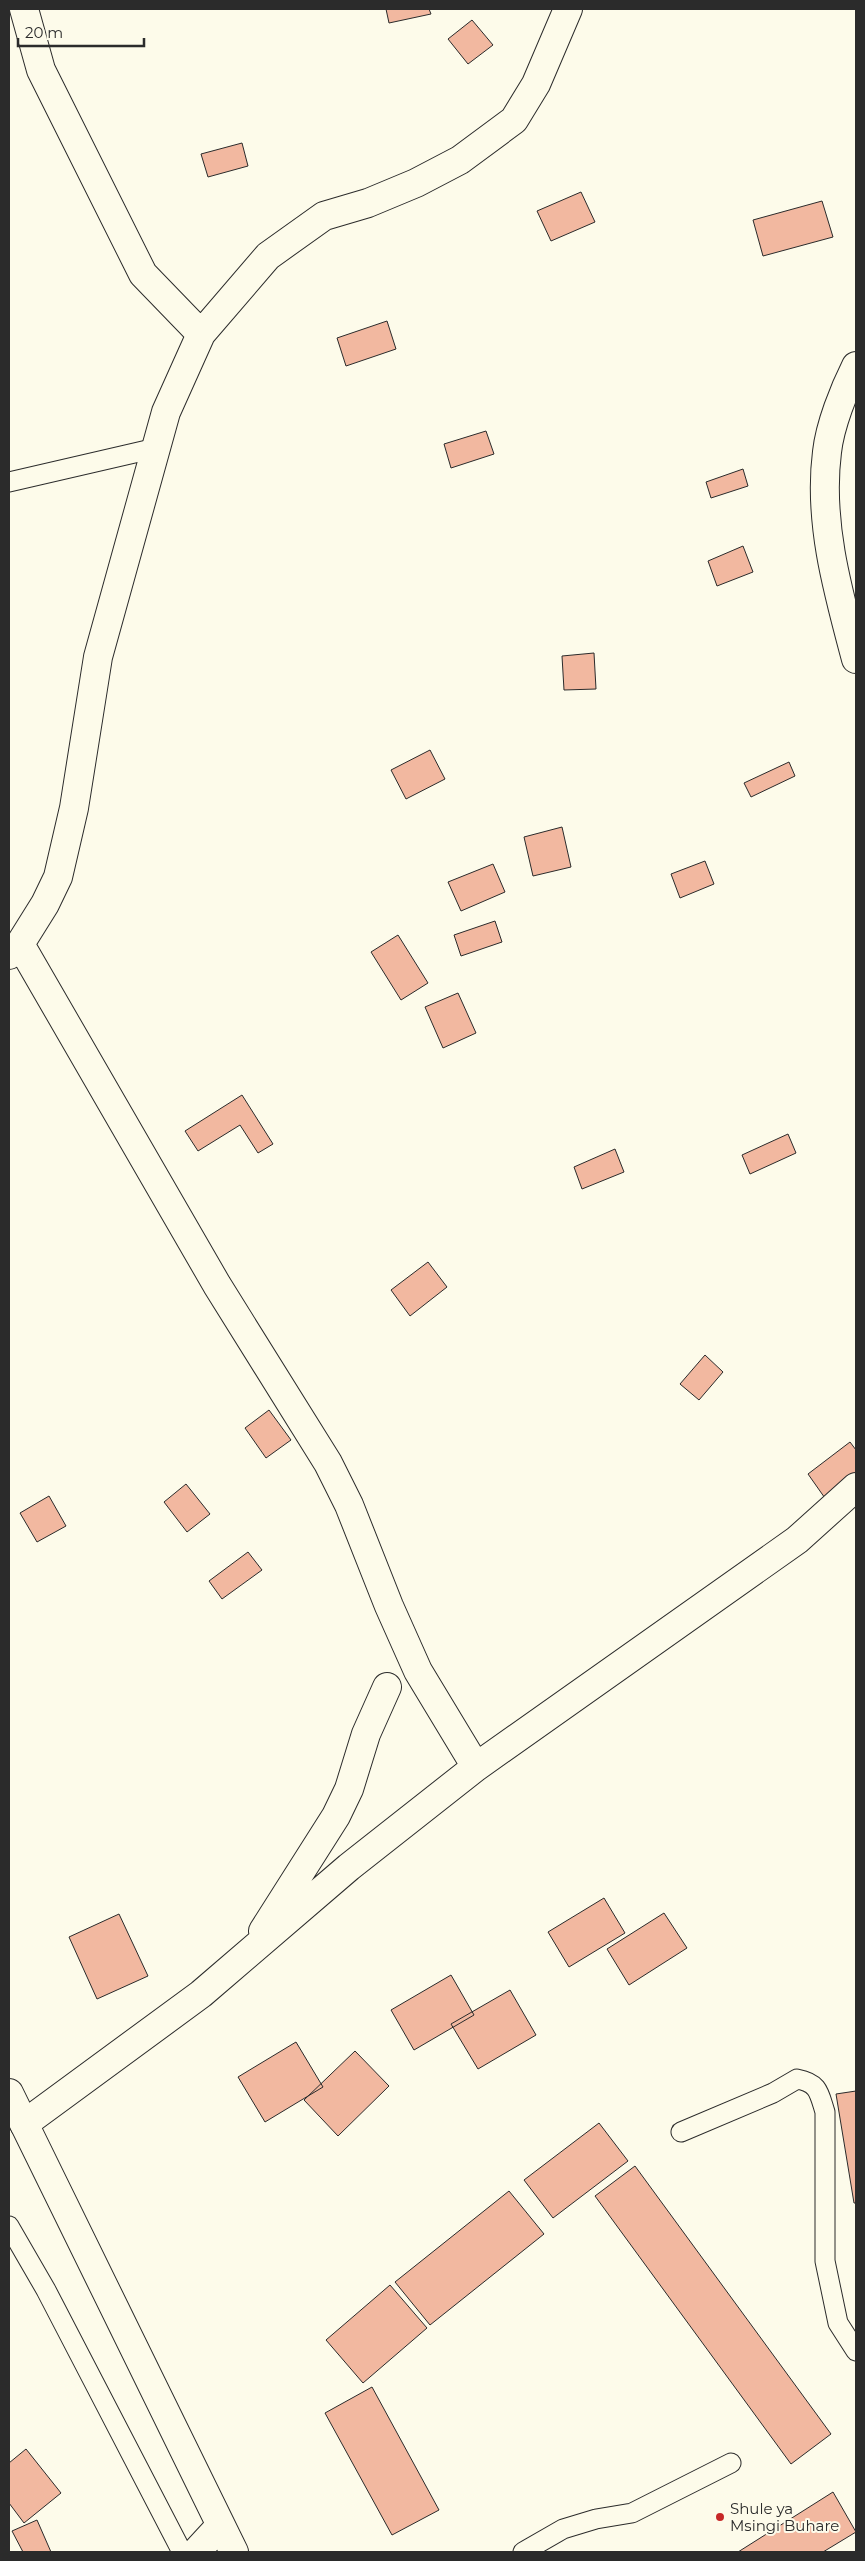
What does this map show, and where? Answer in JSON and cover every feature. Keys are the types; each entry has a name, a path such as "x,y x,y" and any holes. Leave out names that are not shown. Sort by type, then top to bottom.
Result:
{"street":[{"path":"24,9 41,70 143,274 201,334"},
{"path":"476,1767 418,1671 389,1606 349,1505 328,1463 236,1316 14,950 45,904 58,877 74,808 98,657 166,412 201,334 268,256 324,216 368,203 416,183 460,160 514,120 536,84 568,9"},
{"path":"856,366 845,388 827,451 826,518 837,588 856,659"},
{"path":"24,2124 201,1994 349,1867 476,1767 797,1540 856,1488"},
{"path":"250,1952 336,1816 349,1789 366,1734 387,1687"},
{"path":"9,2093 234,2552"},
{"path":"196,2552 220,2526"}],"lane":[{"path":"9,482 156,448"},
{"path":"681,2132 773,2093 798,2079 810,2081 818,2091 825,2112 825,2261 838,2323 856,2351"},
{"path":"9,2226 46,2290 182,2552"},
{"path":"523,2552 563,2529 596,2519 632,2512 731,2463"}],"building":[{"path":"386,9 429,9 431,14 389,23"},
{"path":"472,20 493,45 468,64 448,39"},
{"path":"242,143 248,166 208,177 201,154"},
{"path":"581,192 595,222 551,241 537,211"},
{"path":"822,201 833,237 763,256 753,220"},
{"path":"387,321 396,349 346,366 337,338"},
{"path":"486,431 494,454 451,468 444,444"},
{"path":"743,469 748,486 711,498 706,482"},
{"path":"743,546 753,572 717,586 708,561"},
{"path":"594,653 596,689 564,690 562,656"},
{"path":"430,750 445,779 406,799 391,770"},
{"path":"789,762 795,776 751,797 744,783"},
{"path":"562,827 571,867 533,876 524,837"},
{"path":"705,861 714,884 680,898 671,874"},
{"path":"493,864 505,892 461,911 448,882"},
{"path":"495,921 502,942 461,956 454,935"},
{"path":"398,935 428,983 401,1000 371,952"},
{"path":"458,993 476,1033 443,1048 425,1007"},
{"path":"242,1095 273,1144 258,1153 240,1125 198,1151 185,1131"},
{"path":"788,1134 796,1153 750,1174 742,1155"},
{"path":"615,1149 624,1172 582,1189 574,1167"},
{"path":"428,1262 447,1287 410,1316 391,1290"},
{"path":"705,1355 723,1372 699,1400 680,1384"},
{"path":"269,1410 291,1440 266,1458 245,1428"},
{"path":"850,1442 856,1450 856,1480 827,1501 808,1474"},
{"path":"186,1484 210,1514 187,1532 164,1502"},
{"path":"49,1496 66,1526 37,1542 20,1513"},
{"path":"248,1552 262,1570 222,1599 209,1581"},
{"path":"604,1898 625,1933 569,1967 548,1932"},
{"path":"664,1913 687,1948 629,1985 607,1949"},
{"path":"119,1914 148,1976 97,1999 69,1937"},
{"path":"451,1975 474,2015 414,2050 391,2010"},
{"path":"510,1990 536,2035 478,2069 451,2024"},
{"path":"296,2042 323,2087 265,2122 238,2077"},
{"path":"355,2051 389,2086 338,2136 304,2100"},
{"path":"856,2091 856,2203 854,2203 836,2094"},
{"path":"599,2123 628,2161 553,2218 524,2180"},
{"path":"635,2166 831,2434 791,2464 595,2196"},
{"path":"509,2191 544,2234 430,2325 395,2282"},
{"path":"390,2285 427,2328 363,2383 326,2340"},
{"path":"372,2387 439,2510 392,2535 325,2413"},
{"path":"26,2449 61,2493 24,2523 9,2503 9,2463"},
{"path":"833,2492 856,2532 823,2552 738,2552"},
{"path":"37,2520 51,2552 23,2552 12,2531"}],"place":[{"name":"Shule ya Msingi Buhare","path":"720,2517"}]}
